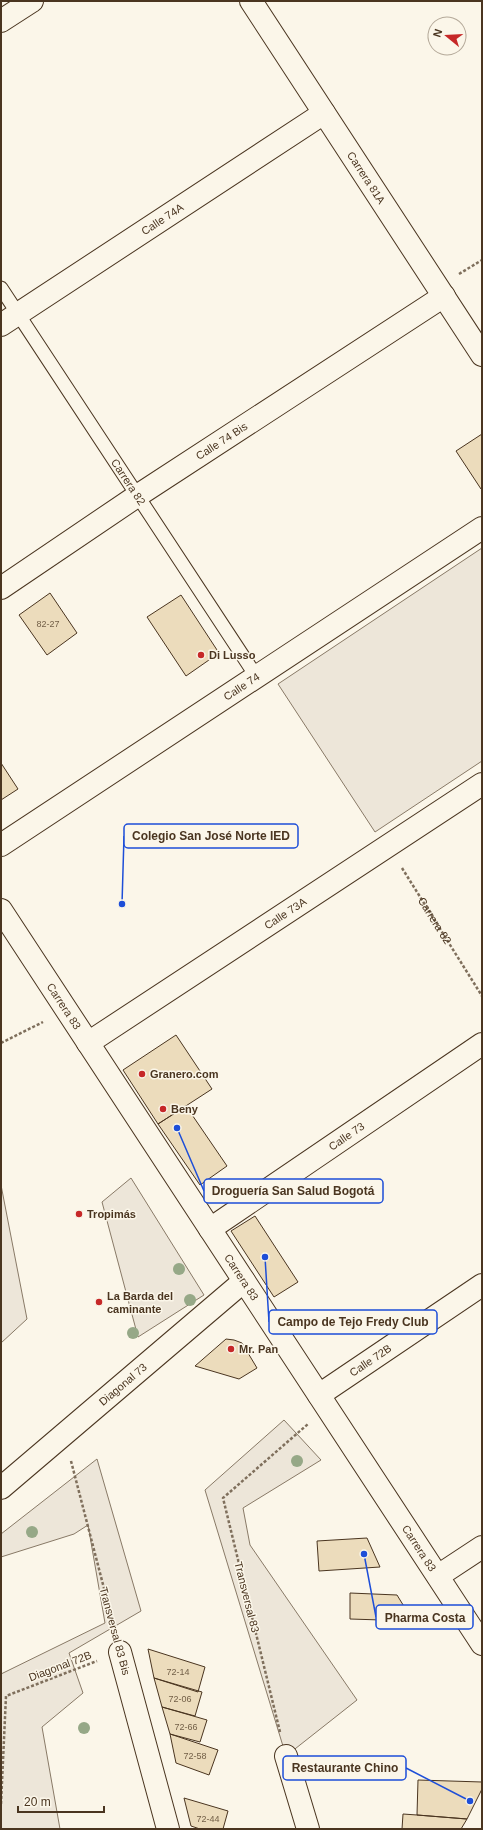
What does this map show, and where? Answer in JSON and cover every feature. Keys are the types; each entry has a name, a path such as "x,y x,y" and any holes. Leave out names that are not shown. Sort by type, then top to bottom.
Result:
{"street":[{"path":"1,22 32,1"},
{"name":"Carrera 81A","path":"251,1 482,355"},
{"name":"Calle 74A","path":"10,319 324,113"},
{"name":"Calle 74 Bis","path":"1,588 137,496 444,296"},
{"name":"Calle 74","path":"1,845 482,528"},
{"name":"Calle 73A","path":"88,1043 482,784"},
{"name":"Carrera 83","path":"1,910 482,1644"},
{"name":"Calle 73","path":"210,1228 482,1044"},
{"name":"Diagonal 73","path":"1,1488 244,1281"},
{"name":"Calle 72B","path":"323,1401 482,1285"},
{"path":"438,1576 482,1547"},
{"name":"Transversal 83 Bis","path":"120,1652 168,1829"},
{"path":"286,1756 308,1829"}],"lane":[{"name":"Carrera 82","path":"1,288 10,319 137,496 256,676"}],"path":[{"name":"Carrera 82","path":"388,846 482,996"},
{"path":"1,1043 66,1010"},
{"name":"Transversal 83","path":"286,1756 223,1498 323,1401"},
{"name":"Transversal 83 Bis","path":"64,1434 120,1652"},
{"name":"Diagonal 72B","path":"1,1804 6,1696 120,1652"}],"shaded area":[{"path":"482,548 482,761 375,832 278,684"},
{"path":"131,1178 204,1295 138,1337 102,1202"},
{"path":"1,1185 27,1319 1,1343"},
{"path":"284,1420 321,1460 243,1508 250,1545 357,1700 286,1756 205,1490"},
{"path":"97,1459 141,1611 69,1653 83,1693 42,1727 60,1829 1,1829 1,1674 105,1623 88,1525 74,1534 1,1557 1,1534"}],"building":[{"path":"482,434 482,488 481,489 456,451"},
{"path":"50,593 77,633 47,655 19,615"},
{"path":"181,595 219,653 186,676 147,617"},
{"path":"1,763 18,789 1,800"},
{"path":"176,1035 212,1089 158,1124 123,1070"},
{"path":"186,1106 227,1166 200,1185 158,1124"},
{"path":"255,1216 298,1282 274,1297 231,1231"},
{"path":"226,1339 242,1343 257,1368 239,1379 195,1366"},
{"path":"367,1538 380,1567 319,1571 317,1541"},
{"path":"350,1593 397,1595 413,1621 350,1619"},
{"path":"148,1649 205,1667 198,1692 154,1678"},
{"path":"154,1678 202,1692 195,1716 162,1707"},
{"path":"162,1707 207,1720 200,1742 170,1734"},
{"path":"170,1734 218,1750 209,1775 176,1763"},
{"path":"418,1780 482,1782 482,1789 467,1819 417,1815"},
{"path":"184,1798 228,1811 223,1829 200,1829 191,1826"},
{"path":"403,1814 467,1819 461,1829 402,1829"}],"place":[{"name":"Di Lusso","path":"201,655"},
{"name":"Colegio San José Norte IED","path":"122,904"},
{"name":"Granero.com","path":"142,1074"},
{"name":"Beny","path":"163,1109"},
{"name":"Droguería San Salud Bogotá","path":"177,1128"},
{"name":"Tropimás","path":"79,1214"},
{"name":"Campo de Tejo Fredy Club","path":"265,1257"},
{"name":"La Barda del caminante","path":"99,1302"},
{"name":"Mr. Pan","path":"231,1349"},
{"name":"Pharma Costa","path":"364,1554"},
{"name":"Restaurante Chino","path":"470,1801"}]}
